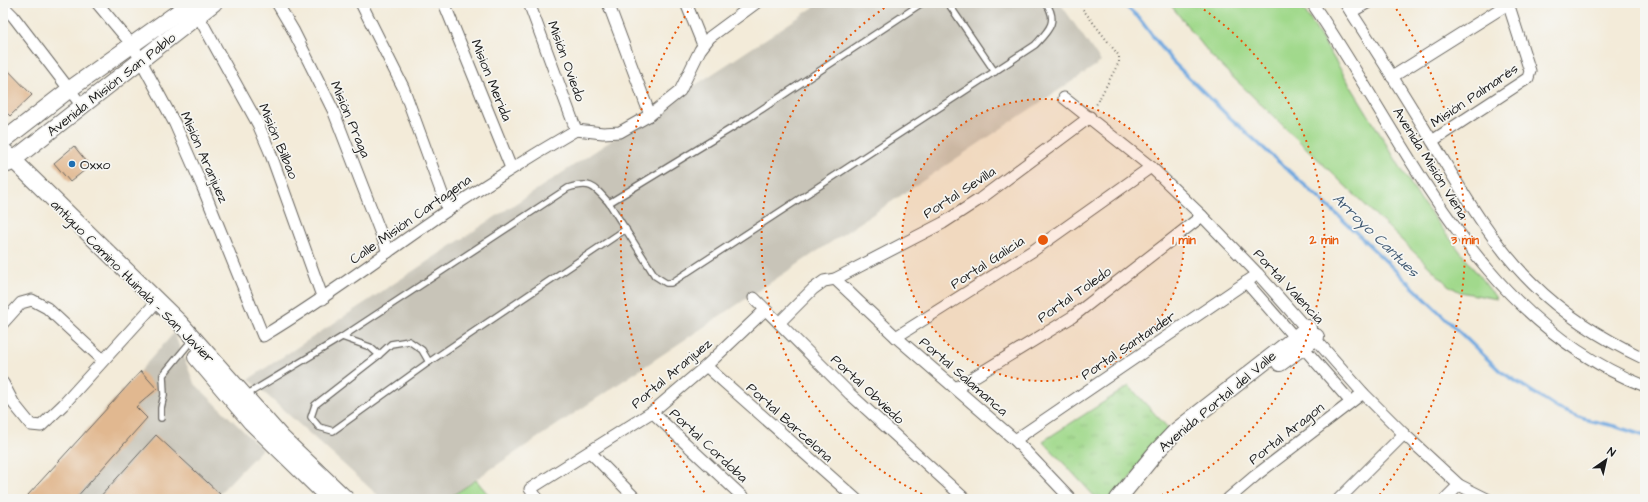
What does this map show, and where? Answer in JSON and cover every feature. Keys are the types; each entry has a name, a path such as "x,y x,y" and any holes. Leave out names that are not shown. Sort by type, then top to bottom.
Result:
{"street":[{"name":"Misión Aranjuez","path":"97,3 133,46 175,124 200,181 263,336"},
{"name":"Avenida Misión San Pablo","path":"3,142 70,89 192,6 214,3"},
{"name":"Misión Praga","path":"277,3 293,30 333,110 388,252"},
{"path":"361,3 403,87 448,210"},
{"name":"Mision Merida","path":"444,3 512,168"},
{"name":"Misión Oviedo","path":"529,3 576,130"},
{"path":"608,3 650,115"},
{"path":"686,3 703,45"},
{"path":"576,130 603,133 620,132 650,115 680,91 703,45 710,37 756,3"},
{"name":"Avenida Misión Viena","path":"1312,3 1451,224 1480,260 1519,304 1562,340 1616,374 1645,386"},
{"path":"1348,8 1367,3"},
{"path":"1392,77 1508,4"},
{"name":"Misión Palmarés","path":"1432,141 1528,78 1530,71 1508,4"},
{"path":"3,6 13,16 82,106"},
{"name":"Avenida Misión San Pablo","path":"7,158 82,106 141,60 192,6"},
{"name":"Misión Bilbao","path":"192,6 258,124 270,152 323,299"},
{"name":"Avenida Misión Viena","path":"1348,8 1432,141 1467,201 1497,244 1533,284 1574,318 1622,348 1645,359"},
{"name":"Portal Valencia","path":"1064,98 1090,117 1151,167 1202,216 1258,274 1306,337 1404,434 1459,485 1487,499"},
{"name":"Portal Sevilla","path":"779,323 813,289 824,281 835,279 903,245 962,211 1090,117"},
{"name":"Calle Misión Cartagena","path":"263,336 323,299 448,210 512,168 576,130"},
{"path":"7,158 239,400 302,473 331,499"},
{"name":"antiguo Camino Huinalá - San Javier","path":"7,158 180,323 239,400 282,438 346,499"},
{"name":"Portal Galicia","path":"896,337 1034,250 1151,167"},
{"name":"Portal Toledo","path":"956,388 1072,317 1202,216"},
{"name":"Portal Santander","path":"1015,440 1258,274"},
{"name":"Portal Salamanca","path":"835,279 896,337 1015,440 1071,499"},
{"path":"1246,282 1306,337 1350,401"},
{"name":"Portal Obviedo","path":"754,298 850,394 965,499"},
{"path":"3,323 22,303 32,300 47,308 103,360"},
{"path":"3,383 14,404 31,426 41,426 63,405 151,308"},
{"name":"Portal Aranjuez","path":"538,499 530,490 652,412 706,366 765,310"},
{"name":"Avenida Portal del Valle","path":"1118,499 1156,451 1176,432 1306,337"},
{"name":"Avenida Portal del Valle","path":"1130,499 1151,472 1184,439 1306,337"},
{"name":"Portal Barcelona","path":"706,366 856,499"},
{"name":"Portal Aragon","path":"1228,499 1350,401 1364,393"},
{"name":"Portal Cordoba","path":"652,412 745,499"},
{"path":"1339,499 1404,434"},
{"path":"590,452 636,499"},
{"path":"1445,499 1459,485"}],"lane":[{"path":"609,203 750,117 922,3"},
{"path":"948,3 995,72"},
{"path":"239,400 342,337 568,188 581,184 596,188 609,203 655,276 666,283 671,283 1035,45 1048,31 1052,23 1052,11 1046,3"},
{"path":"429,362 422,350 409,341 391,344 315,405 311,417 319,427 333,431 429,362 626,229"},
{"path":"342,337 370,347 379,355"},
{"path":"161,418 161,408 164,396 163,375 187,346"}],"path":[{"path":"1078,3 1119,56 1119,62 1090,117"}],"shaded area":[{"path":"820,3 1060,3 1101,62 446,499 382,499 249,379"},
{"path":"174,333 194,383 262,449 214,499 31,499 28,495"}],"green space":[{"path":"1169,3 1300,3 1421,201 1497,299 1460,292 1448,285 1213,58"},
{"path":"1129,386 1169,429 1113,499 1097,499 1043,441"},
{"path":"476,480 492,499 447,499"}],"building":[{"path":"3,65 32,95 10,116 3,109"},
{"name":"Oxxo","path":"74,146 90,166 70,182 54,163"},
{"path":"141,371 157,389 136,407 147,418 75,499 31,499 28,495"},
{"path":"156,435 220,494 215,499 98,499"}],"waterway":[{"name":"Arroyo Cantues","path":"1122,3 1138,17 1172,61 1227,115 1341,218 1500,371 1559,409 1584,419 1614,426 1645,436"}],"place":[{"name":"Oxxo","path":"72,164"}]}
